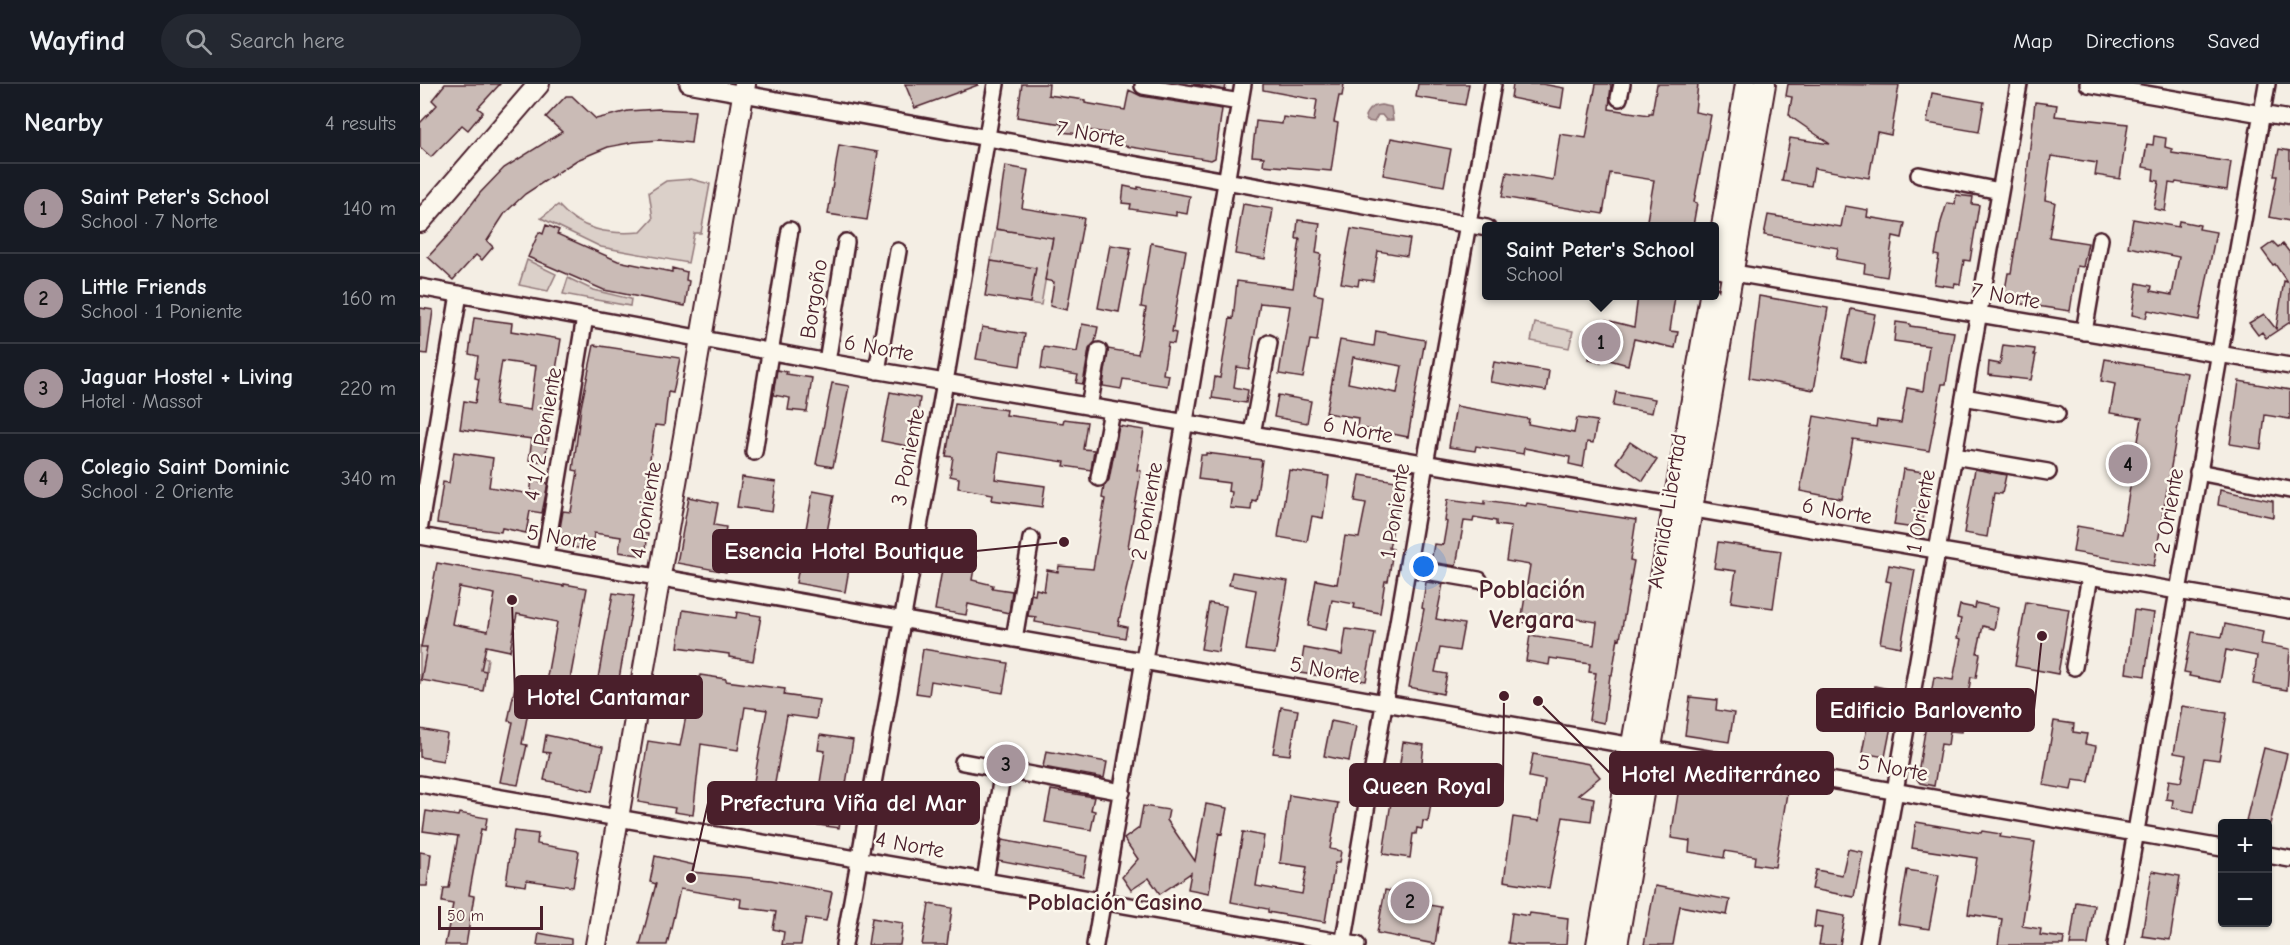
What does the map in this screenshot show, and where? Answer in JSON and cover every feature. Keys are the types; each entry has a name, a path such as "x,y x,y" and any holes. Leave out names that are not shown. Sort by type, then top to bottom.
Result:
{"main road":[{"path":"422,216 539,84"},
{"name":"Avenida Libertad","path":"1721,270 1746,84"},
{"name":"Avenida Libertad","path":"1721,270 1765,84"},
{"name":"4 Poniente","path":"596,945 744,89"},
{"name":"Avenida Libertad","path":"1617,945 1650,749 1709,300"},
{"name":"Avenida Libertad","path":"1597,945 1630,745 1682,507 1716,300"}],"street":[{"name":"7 Norte","path":"688,84 744,89 987,138 1482,227"},
{"name":"3 Poniente","path":"844,945 996,84"},
{"name":"2 Poniente","path":"1095,945 1243,84"},
{"name":"1 Poniente","path":"1348,944 1384,703 1493,84"},
{"name":"1 Oriente","path":"1869,945 2019,84"},
{"path":"2088,84 2290,119"},
{"name":"2 Oriente","path":"2116,945 2266,84"},
{"path":"1143,86 1240,102"},
{"path":"1919,176 2000,191"},
{"path":"754,452 790,230"},
{"path":"2084,332 2100,239"},
{"name":"Borgoño","path":"826,362 846,242"},
{"path":"877,371 898,251"},
{"name":"7 Norte","path":"1721,270 2290,366"},
{"name":"6 Norte","path":"420,287 877,371 2290,610"},
{"path":"420,525 459,294"},
{"name":"4 1/2 Poniente","path":"545,557 585,318"},
{"path":"1252,434 1269,343"},
{"path":"1089,407 1099,351"},
{"path":"1964,397 2057,414"},
{"path":"1099,478 1112,411"},
{"path":"1954,456 2048,472"},
{"path":"2198,472 2290,490"},
{"name":"5 Norte","path":"420,536 2218,847"},
{"path":"1014,639 1031,539"},
{"path":"1408,568 1479,580"},
{"path":"2074,667 2090,576"},
{"path":"963,762 1122,792"},
{"path":"985,881 1003,770"},
{"name":"4 Norte","path":"420,784 1348,944"},
{"path":"2272,856 2290,859"}],"shaded area":[{"path":"1381,105 1391,107 1393,120 1386,120 1382,115 1378,115 1374,122 1367,121 1365,116 1369,109"},
{"path":"691,179 710,184 701,233 694,233 688,263 601,247 541,218 558,205 576,220 596,229 618,233 641,232 653,219 649,192 666,181"},
{"path":"1045,212 1057,213 1041,305 1028,303 1033,268 991,261 996,229 1041,236"},
{"path":"527,260 556,274 548,291 519,285"},
{"path":"568,278 593,290 631,299 630,306 563,294"},
{"path":"1535,323 1573,331 1569,348 1531,341"},
{"path":"420,646 488,658 486,671 425,660 420,684"}],"building":[{"path":"445,84 500,84 478,108 483,112 468,130 462,125 431,157 420,147 420,123 437,105 432,100"},
{"path":"905,84 978,84 978,85 915,108"},
{"path":"1022,84 1049,84 1048,95 1085,100 1085,103 1125,110 1129,90 1141,96 1222,109 1215,158 1211,160 1112,144 1114,134 1081,129 1080,134 1061,132 1062,124 1017,117"},
{"path":"1191,84 1226,84 1225,90"},
{"path":"1263,84 1344,84 1334,122 1338,123 1331,171 1263,165 1264,157 1252,156 1256,121 1282,124 1283,117 1314,121 1317,100 1263,90"},
{"path":"1418,84 1469,84 1465,105 1416,97"},
{"path":"1513,84 1542,84 1564,88 1561,108 1511,98"},
{"path":"1596,84 1611,84 1609,109 1649,115 1652,113 1657,84 1698,84 1695,112 1711,115 1694,202 1697,203 1694,222 1647,222 1654,180 1610,173 1603,214 1502,197 1507,172 1553,180 1560,134 1586,138"},
{"path":"1788,84 1899,85 1891,135 1877,132 1869,178 1814,168 1811,186 1782,181 1790,138 1830,144 1791,117 1789,114 1792,97 1786,96"},
{"path":"1932,93 1984,102 1979,132 1927,123"},
{"path":"566,96 572,96 596,119 628,111 658,109 695,111 691,143 659,140 634,142 608,147 577,160 525,194 505,213 487,241 493,247 482,260 476,255 453,280 428,257 450,233 480,193 504,168 562,132 546,117"},
{"path":"2035,102 2057,105 2055,116 2128,124 2120,179 2095,175 2097,163 2051,156 2045,200 2055,202 2049,237 2088,243 2083,267 2077,266 2070,311 2003,301 2008,273 2011,273 2026,183"},
{"path":"2154,136 2166,138 2165,147 2172,149 2172,153 2231,162 2227,190 2176,182 2175,184 2169,183 2165,211 2154,209 2159,181 2153,180 2154,169 2143,167 2147,144 2153,145"},
{"path":"1391,138 1451,149 1444,186 1383,175"},
{"path":"839,145 878,152 867,220 828,214"},
{"path":"2279,149 2290,151 2290,221 2269,217 2277,176 2274,176"},
{"path":"1005,166 1028,170 1022,208 1084,218 1067,310 1050,306 1054,282 1045,280 1053,238 996,229"},
{"path":"1124,186 1190,196 1187,214 1176,212 1176,216 1130,209 1131,204 1122,203"},
{"path":"1956,195 1973,197 1972,204 1979,205 1970,261 1964,260 1960,284 1955,283 1954,287 1934,284 1939,256 1935,255 1941,222 1947,203 1955,204"},
{"path":"1243,204 1273,209 1265,259 1235,254"},
{"path":"1845,206 1868,210 1867,217 1905,223 1902,238 1893,236 1887,277 1864,273 1865,264 1836,259 1838,248 1764,235 1768,215 1841,227"},
{"path":"2133,219 2178,227 2179,221 2200,225 2199,229 2216,232 2199,320 2148,310 2146,318 2132,315 2137,283 2152,286 2151,291 2172,295 2179,257 2128,247"},
{"path":"1298,220 1320,223 1316,253 1321,254 1314,294 1323,296 1317,341 1310,340 1303,378 1279,374 1290,306 1260,303 1249,369 1237,367 1234,387 1248,390 1246,403 1212,398 1215,377 1220,378 1230,318 1233,319 1237,281 1293,288 1300,239 1296,239"},
{"path":"546,225 559,230 557,234 618,261 672,272 672,268 687,272 686,280 689,281 685,306 604,290 528,257 539,232 543,234"},
{"path":"1351,229 1410,239 1407,256 1378,251 1373,281 1359,279 1358,286 1341,283"},
{"path":"2273,242 2278,247 2283,244 2290,253 2290,322 2266,338 2262,332 2258,335 2249,323 2264,314 2276,329 2284,281 2287,282 2262,250"},
{"path":"1151,243 1186,250 1172,332 1176,333 1174,344 1168,343 1163,374 1169,375 1167,386 1123,379 1121,389 1103,386 1108,349 1138,354 1146,308 1141,307"},
{"path":"1110,245 1131,248 1119,312 1098,308"},
{"path":"991,261 1036,268 1030,303 985,296"},
{"path":"1759,296 1828,308 1814,390 1749,378"},
{"path":"1637,300 1674,300 1670,331 1678,332 1675,348 1634,339 1628,365 1602,358 1601,362 1589,359 1598,322 1606,324 1606,320 1634,327"},
{"path":"420,308 433,310 427,354 420,353"},
{"path":"1851,309 1875,314 1865,363 1842,358"},
{"path":"474,318 512,323 511,331 561,339 555,376 559,377 555,394 552,393 545,436 549,437 544,462 529,460 532,439 460,429 464,401 475,403 479,379 475,378 478,356 469,354","holes":["502,361 536,366 530,410 495,405"]},
{"path":"1896,322 1954,332 1946,384 1942,384 1929,451 1853,439 1842,499 1800,491 1814,416 1876,427 1877,420 1901,423 1907,388 1923,391 1929,346 1894,341"},
{"path":"1082,324 1098,327 1095,342 1089,349 1083,384 1076,383 1078,375 1041,369 1044,347 1077,352"},
{"path":"982,327 1025,334 1020,366 976,359"},
{"path":"1376,331 1425,340 1408,437 1357,427 1358,418 1326,413 1340,340 1374,346","holes":["1353,357 1402,366 1397,393 1348,383"]},
{"path":"594,345 680,358 673,393 668,392 664,426 655,425 646,486 650,486 646,510 641,510 637,533 648,534 645,556 619,552 621,537 594,533 592,550 557,545 563,511 571,512 578,471 573,470 581,407"},
{"path":"2003,345 2035,349 2031,380 1988,375 1989,362 2000,364"},
{"path":"2105,359 2187,373 2154,566 2073,552 2077,526 2122,534 2142,418 2110,413 2115,384 2101,381"},
{"path":"1494,362 1549,371 1546,391 1490,382"},
{"path":"777,370 787,372 786,374 812,378 807,412 788,410 790,398 773,395"},
{"path":"2239,381 2290,390 2290,419 2265,415 2261,449 2230,444"},
{"path":"832,383 849,386 833,467 816,464"},
{"path":"890,392 920,398 913,447 881,441"},
{"path":"1616,392 1655,399 1652,413 1613,406"},
{"path":"1278,395 1311,401 1307,423 1274,417"},
{"path":"955,403 1007,410 1006,415 1063,423 1064,419 1087,422 1083,449 1094,450 1091,470 1064,466 1065,462 999,452 995,479 1045,486 1042,507 992,500 993,494 958,488 959,478 950,476 953,457 946,456"},
{"path":"1456,406 1529,419 1528,424 1574,433 1577,418 1597,421 1593,443 1587,442 1583,467 1569,464 1570,457 1524,448 1523,454 1476,446 1475,451 1449,447"},
{"path":"1119,426 1144,430 1137,470 1141,471 1128,547 1136,548 1118,625 1127,627 1125,638 1035,622 1036,617 1028,616 1031,594 1035,595 1036,589 1044,591 1047,570 1058,572 1059,566 1093,569 1105,499 1102,498 1104,486 1109,480"},
{"path":"1630,442 1657,460 1643,481 1616,462"},
{"path":"454,452 493,458 489,487 530,494 532,480 548,483 542,513 530,511 526,533 502,528 501,532 437,523 443,482 449,483"},
{"path":"1206,453 1262,460 1256,501 1252,500 1251,510 1230,508 1232,492 1228,491 1229,483 1198,479 1201,455 1206,455"},
{"path":"1903,469 1930,473 1921,529 1894,525"},
{"path":"1975,469 2006,475 2002,494 1994,493 1987,537 1964,533"},
{"path":"1289,470 1329,476 1323,518 1312,516 1307,542 1278,537"},
{"path":"1360,475 1402,482 1389,548 1393,549 1390,570 1388,581 1385,581 1380,613 1354,608 1355,604 1332,600 1326,630 1308,626 1316,580 1337,584 1345,536 1359,538 1366,503 1355,501"},
{"path":"742,477 776,482 772,512 737,507"},
{"path":"2220,490 2273,501 2273,517 2218,505"},
{"path":"813,491 834,495 821,564 849,569 845,592 796,583"},
{"path":"689,497 718,503 714,525 726,527 723,543 731,544 726,572 677,563"},
{"path":"1448,499 1485,504 1485,500 1526,506 1527,503 1636,520 1630,560 1634,561 1620,639 1618,638 1612,675 1610,675 1604,723 1589,720 1596,673 1589,672 1590,664 1550,658 1549,665 1526,661 1530,635 1594,645 1597,622 1542,613 1540,625 1521,622 1530,565 1506,561 1511,527 1496,525 1496,521 1474,517 1473,522 1464,521 1456,566 1431,562 1434,544 1443,545"},
{"path":"1718,542 1781,551 1773,608 1731,602 1736,571 1714,568"},
{"path":"945,552 976,557 972,580 993,585 992,588 1012,591 1009,613 968,604 966,615 935,610"},
{"path":"437,563 564,586 564,584 587,588 569,685 596,690 613,593 634,596 613,712 531,696 522,744 527,745 518,785 500,782 513,722 508,721 517,677 546,682 557,622 517,614 510,651 486,646 481,670 486,671 483,691 421,680 427,647 421,647","holes":["459,587 495,594 488,631 452,624"]},
{"path":"1889,565 1915,570 1901,647 1880,643 1891,582 1886,581"},
{"path":"1232,572 1288,581 1275,654 1246,650 1256,590 1229,585"},
{"path":"1426,582 1443,584 1436,619 1464,624 1459,651 1440,648 1435,672 1447,674 1443,694 1409,687 1424,609 1422,608"},
{"path":"2026,602 2069,609 2058,674 2015,666"},
{"path":"1209,603 1226,606 1218,652 1201,649"},
{"path":"1976,603 1998,608 1994,629 1983,626 1977,653 1980,654 1976,678 1971,677 1962,732 1950,731 1948,745 1941,744 1934,786 1920,783 1917,779 1934,677 1953,680 1961,639 1957,638 1961,619 1957,618 1960,605 1975,608"},
{"path":"683,610 736,618 737,612 761,616 753,661 729,657 729,654 678,647"},
{"path":"2134,610 2154,613 2145,676 2126,673"},
{"path":"2225,624 2263,632 2261,644 2290,649 2287,690 2253,684 2257,656 2226,650 2220,682 2189,676 2190,673 2184,672 2192,632 2222,637"},
{"path":"1346,629 1375,633 1366,681 1300,673 1304,648 1342,655"},
{"path":"923,649 1008,663 1003,693 931,681 929,695 916,693"},
{"path":"700,675 785,689 784,695 819,700 816,719 787,715 769,817 748,814 767,710 745,707 738,750 701,744 693,815 674,812 675,808 638,802 648,741 680,746 686,716 693,717"},
{"path":"1875,686 1898,691 1885,757 1862,753"},
{"path":"1690,697 1717,700 1716,710 1734,713 1729,742 1685,735"},
{"path":"2182,706 2227,713 2219,760 2204,758 2194,812 2172,808 2173,800 2166,799 2169,780 2181,782 2186,755 2174,753"},
{"path":"1281,707 1298,710 1290,755 1273,753"},
{"path":"1331,721 1356,726 1349,761 1324,756"},
{"path":"2054,721 2074,724 2073,732 2087,734 2085,744 2096,746 2089,782 2073,780 2071,790 2043,785"},
{"path":"420,729 447,734 443,761 420,757"},
{"path":"546,735 603,747 593,791 544,780 550,753 543,752"},
{"path":"820,735 853,740 839,828 805,823 808,807 816,808 825,751 818,750"},
{"path":"1403,742 1424,745 1421,770 1425,770 1420,801 1431,803 1428,822 1423,821 1422,829 1417,828 1416,834 1413,834 1410,858 1383,854 1396,770 1399,770"},
{"path":"2264,748 2287,754 2271,819 2246,819"},
{"path":"1046,751 1107,762 1104,778 1043,767"},
{"path":"1533,754 1589,764 1600,777 1578,795 1594,798 1591,821 1563,817 1549,888 1504,881 1513,817 1539,821 1545,780 1529,777"},
{"path":"1681,775 1787,793 1775,867 1754,864 1755,856 1725,851 1724,858 1689,852 1690,841 1671,838"},
{"path":"1051,790 1094,797 1091,810 1095,811 1091,830 1045,822"},
{"path":"1289,795 1338,803 1330,849 1341,851 1339,863 1335,863 1325,922 1268,912 1268,909 1231,902 1243,832 1264,836 1256,886 1302,894 1307,867 1280,863"},
{"path":"1206,804 1227,808 1222,834 1219,833 1209,893 1188,889 1191,873 1160,894 1149,878 1131,890 1122,877 1138,859 1124,839 1139,828 1143,806 1169,810 1167,820 1195,861"},
{"path":"426,811 487,818 485,830 481,829 469,895 474,896 466,945 445,945 453,904 442,902 444,888 449,888 458,836 423,831"},
{"path":"1916,822 1981,833 1982,831 2001,834 2000,837 2035,842 2022,926 2041,929 2040,935 2064,938 2063,945 1998,945 2002,919 1968,914 1977,858 1912,848"},
{"path":"514,831 538,834 537,844 579,851 573,887 527,880 526,886 506,883"},
{"path":"1002,840 1087,856 1083,876 998,860"},
{"path":"1848,849 1863,852 1854,897 1812,889 1816,870 1842,875"},
{"path":"420,852 431,854 427,886 420,886"},
{"path":"655,856 694,865 692,872 771,880 832,892 826,921 806,918 801,945 782,945 784,932 773,929 776,912 740,907 741,899 680,889 667,945 640,945 656,884 650,882"},
{"path":"1907,870 1939,875 1929,929 1898,924"},
{"path":"2152,871 2180,876 2170,940 2142,936"},
{"path":"1655,886 1730,900 1727,915 1680,906 1673,945 1644,945"},
{"path":"1385,890 1424,897 1423,904 1441,907 1435,944 1377,933"},
{"path":"2076,902 2094,905 2088,945 2070,945"},
{"path":"929,904 952,908 947,945 922,945"},
{"path":"1816,911 1845,916 1840,945 1819,945 1822,928 1814,927"},
{"path":"1512,913 1568,918 1566,945 1508,943"},
{"path":"872,918 903,923 900,945 868,945"},
{"path":"539,933 571,939 571,945 537,945"}],"place":[{"name":"Saint Peter's School","path":"1601,342"},
{"name":"Colegio Saint Dominic","path":"2128,464"},
{"name":"Esencia Hotel Boutique","path":"1064,542"},
{"name":"Hotel Cantamar","path":"512,600"},
{"name":"Edificio Barlovento","path":"2042,636"},
{"name":"Queen Royal","path":"1504,696"},
{"name":"Hotel Mediterráneo","path":"1538,701"},
{"name":"Jaguar Hostel + Living","path":"1006,764"},
{"name":"Prefectura Viña del Mar","path":"691,878"},
{"name":"Little Friends","path":"1410,901"}],"district":[{"name":"Población Vergara","path":"1532,605"},
{"name":"Población Casino","path":"1115,902"}]}
